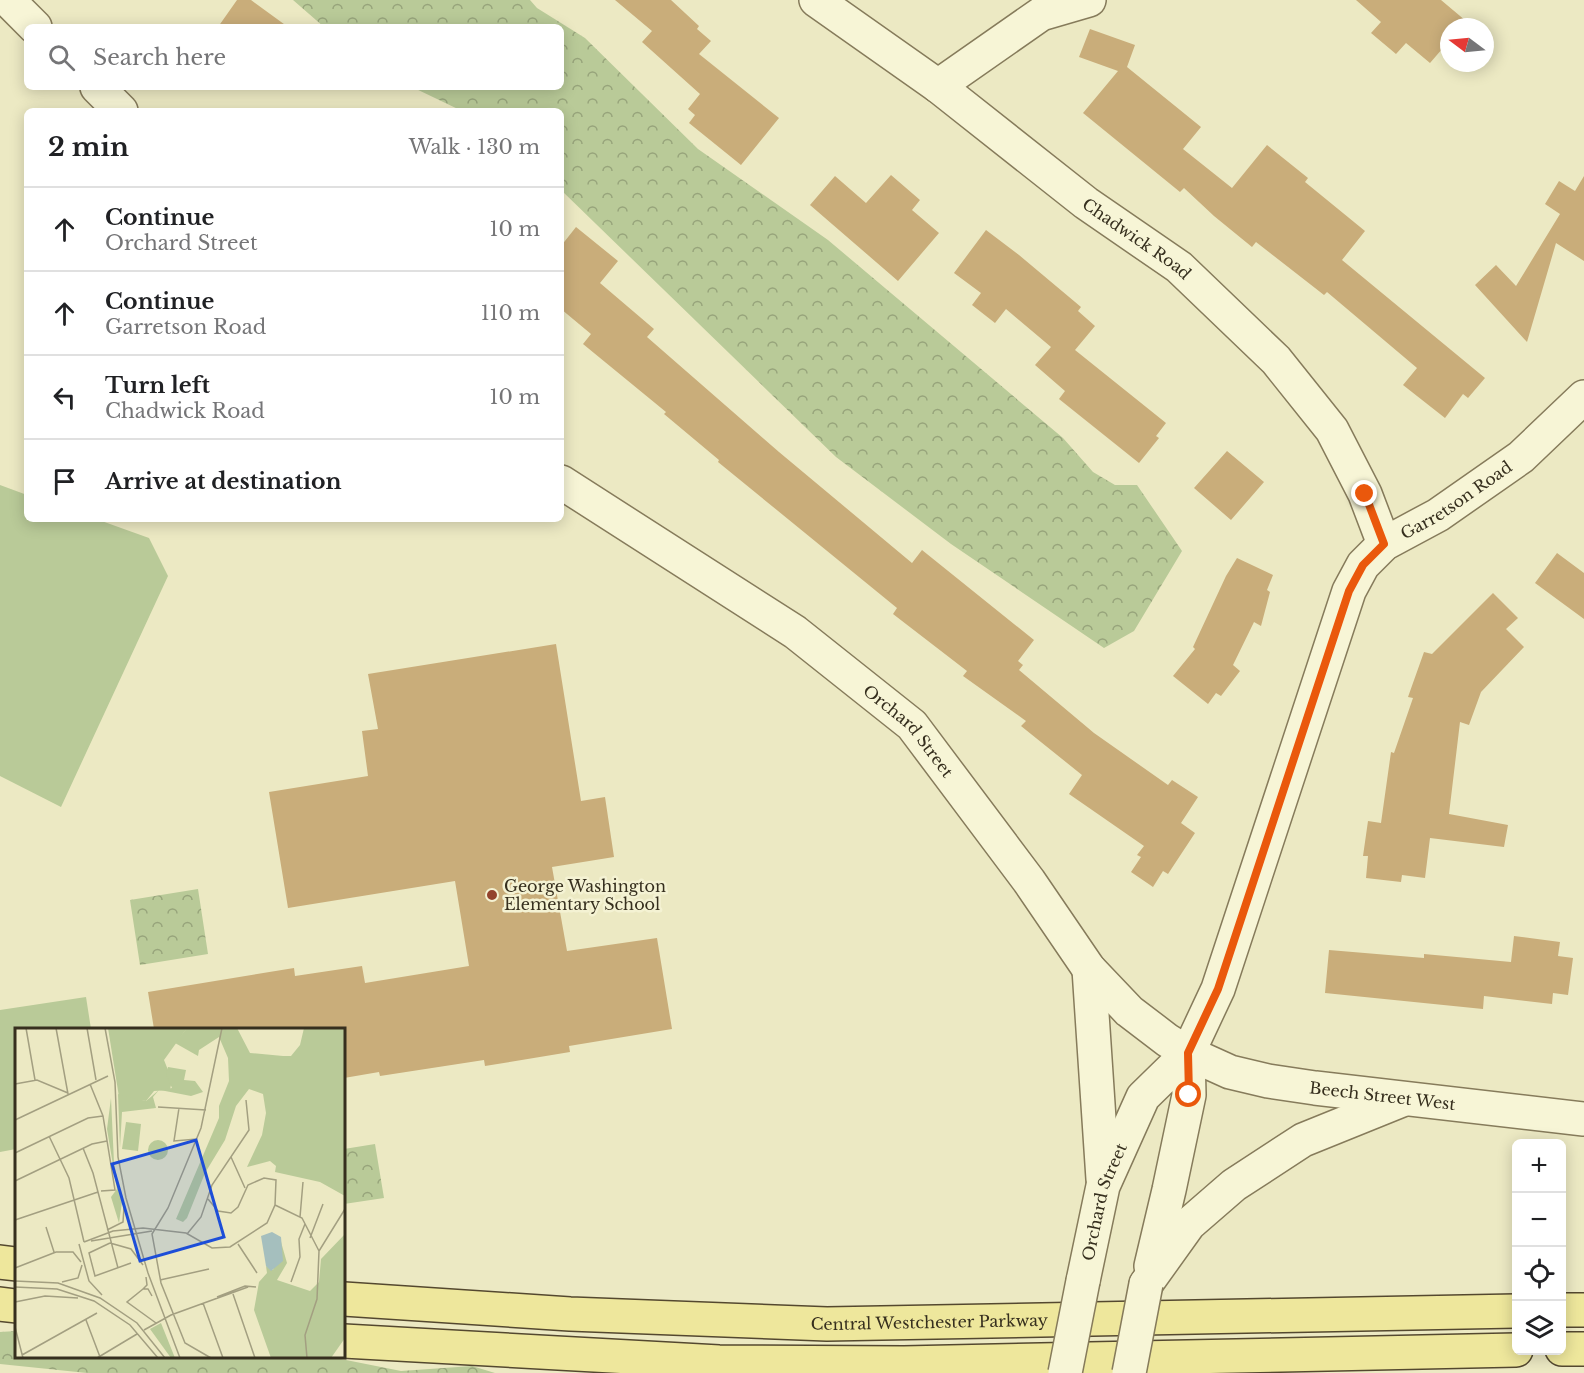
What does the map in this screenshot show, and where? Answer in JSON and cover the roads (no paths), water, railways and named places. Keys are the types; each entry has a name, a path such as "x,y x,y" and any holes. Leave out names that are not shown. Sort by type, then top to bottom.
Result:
{"main road":[{"path":"0,1262 15,1264"},
{"name":"Central Westchester Parkway","path":"345,1299 570,1314 827,1324 1512,1311"},
{"path":"0,1304 15,1306"},
{"path":"1566,1310 1584,1310"},
{"path":"345,1341 708,1361 904,1363 1512,1350"},
{"path":"1566,1349 1584,1349"},
{"path":"556,1353 684,1373"}],"street":[{"path":"8,0 32,24"},
{"name":"Chadwick Road","path":"816,0 938,86 1086,203 1179,267 1276,360 1332,430 1365,494 1384,544"},
{"path":"938,86 1041,14 1089,0"},
{"path":"100,90 118,108"},
{"name":"Garretson Road","path":"1188,1053 1218,989 1349,591 1363,565 1384,544 1438,515 1521,457 1584,398"},
{"name":"Orchard Street","path":"564,484 795,632 912,725 1029,881 1089,969 1148,1028 1188,1053 1143,1097 1103,1186 1065,1373"},
{"path":"1089,969 1103,1186"},
{"path":"1129,1373 1146,1284 1189,1095 1188,1053"},
{"name":"Beech Street West","path":"1188,1053 1230,1072 1268,1080 1404,1099 1584,1119"},
{"path":"1146,1284 1189,1224 1234,1185 1303,1140 1404,1099"}],"place":[{"name":"George Washington Elementary School","path":"492,895"}]}
